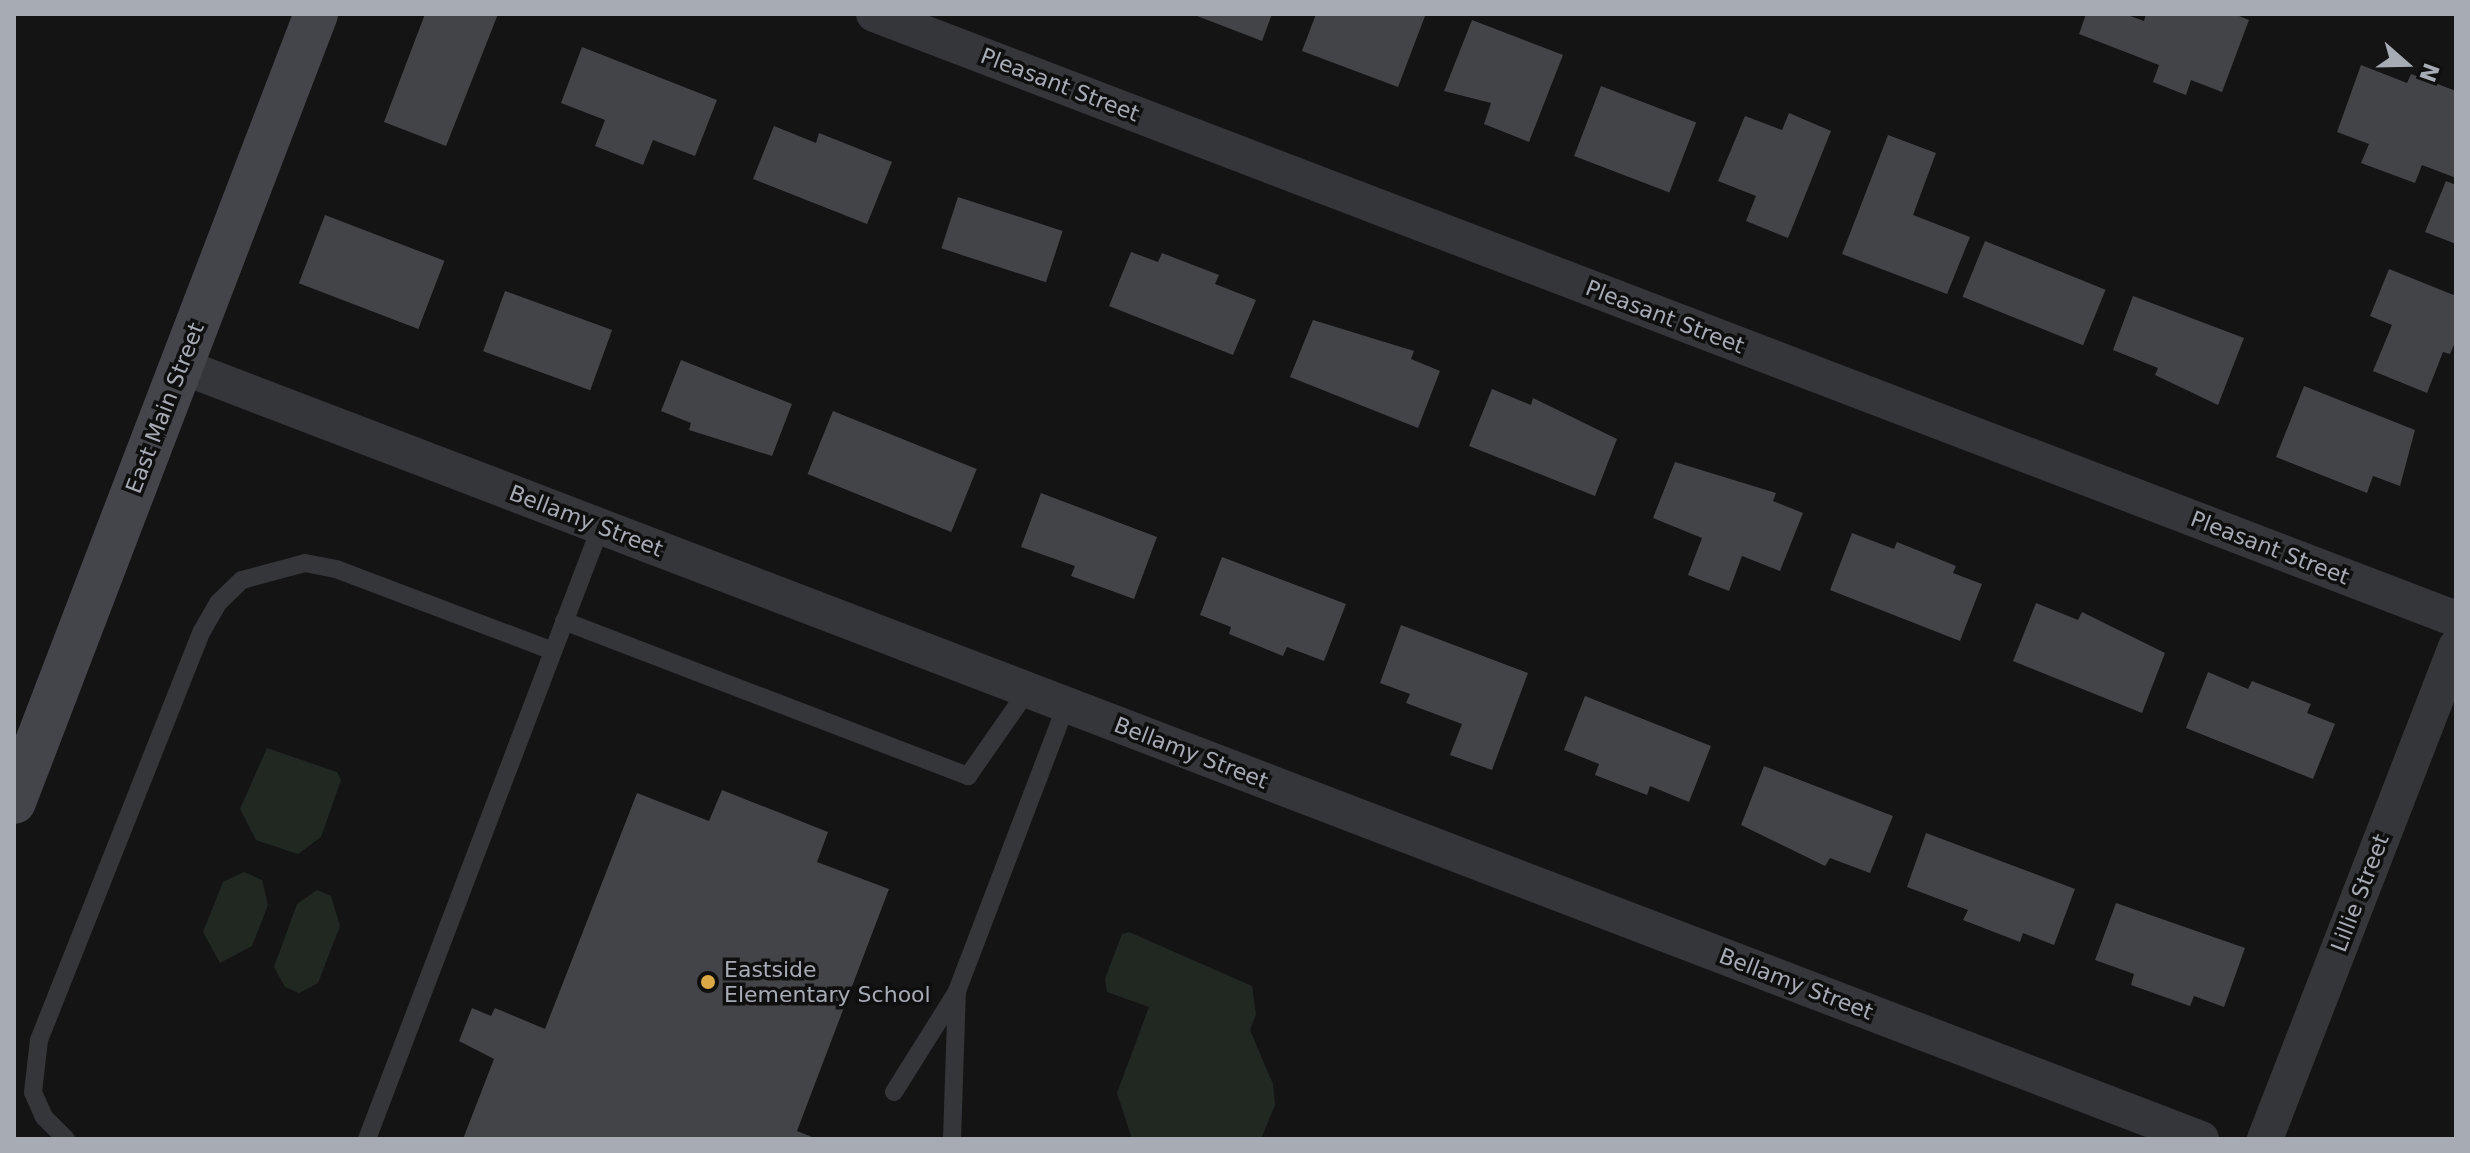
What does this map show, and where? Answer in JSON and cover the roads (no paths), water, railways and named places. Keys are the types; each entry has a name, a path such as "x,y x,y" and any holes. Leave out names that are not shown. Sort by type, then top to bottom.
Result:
{"street":[{"name":"East Main Street","path":"14,802 316,14"},
{"name":"Pleasant Street","path":"874,14 2456,619"},
{"name":"Bellamy Street","path":"181,366 2201,1139"},
{"name":"Lillie Street","path":"2265,1139 2456,647"}],"lane":[{"path":"367,1139 601,526"},
{"path":"66,1139 44,1117 33,1092 39,1040 202,631 218,603 242,580 272,567 305,563 336,569 553,651"},
{"path":"564,621 968,776 1028,690"},
{"path":"894,1092 957,991 1066,705"},
{"path":"952,1139 957,991"}],"place":[{"name":"Eastside Elementary School","path":"708,982"}]}
